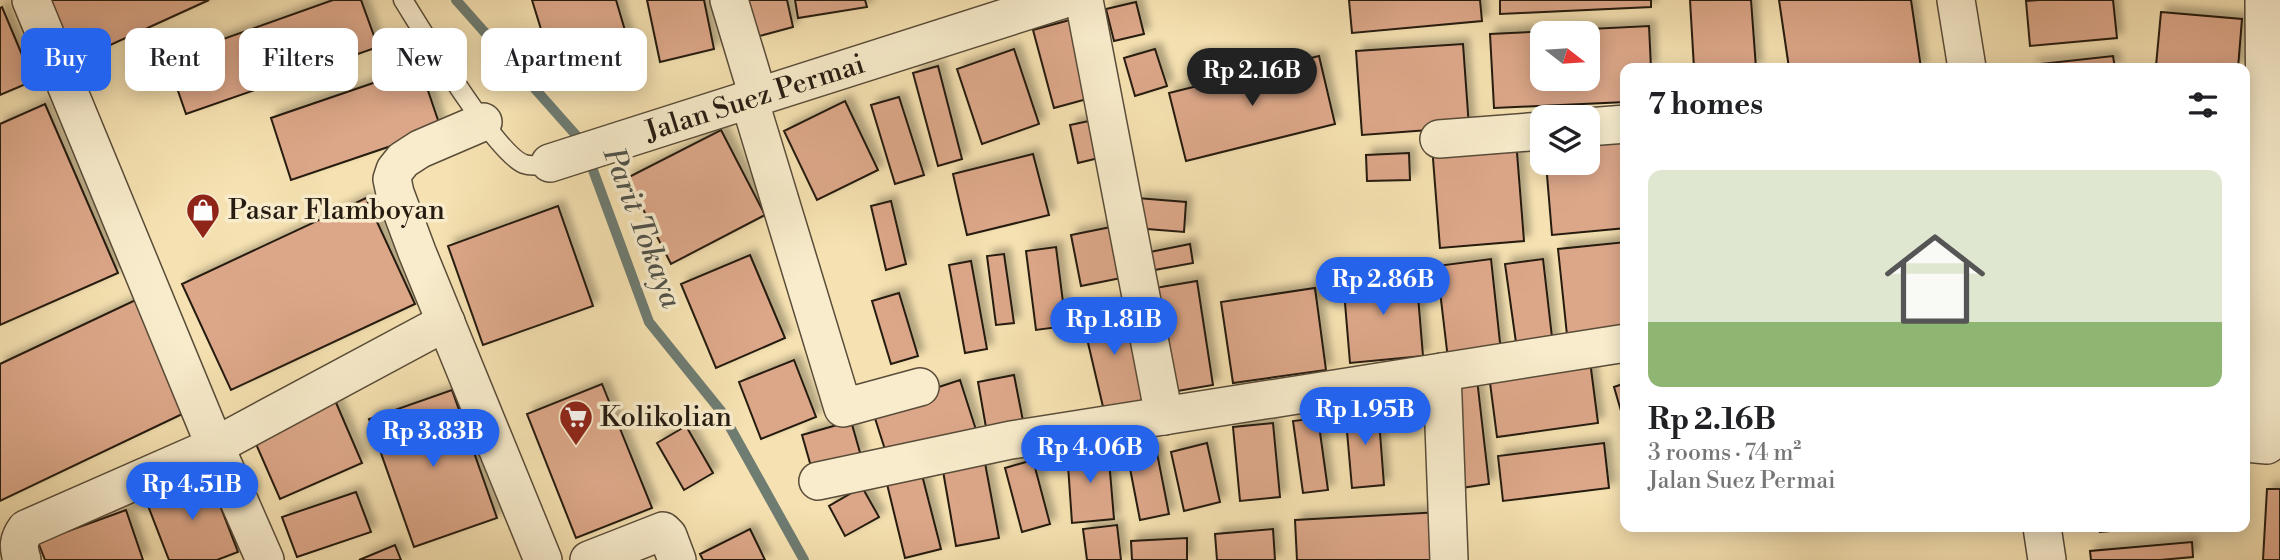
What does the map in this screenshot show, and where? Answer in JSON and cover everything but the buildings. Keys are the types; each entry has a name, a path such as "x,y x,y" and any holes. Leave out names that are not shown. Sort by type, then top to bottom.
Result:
{"street":[{"path":"31,0 215,446 265,560"},
{"path":"729,0 843,408 920,387"},
{"name":"Jalan Suez Permai","path":"550,163 1061,0"},
{"path":"1084,0 1164,416"},
{"path":"1956,0 1966,63"},
{"path":"2264,0 2264,445"},
{"path":"483,122 420,149 403,160 395,170 393,179 399,205 543,560"},
{"path":"1600,126 1620,124"},
{"path":"1439,139 1530,132"},
{"path":"22,560 18,545 26,529 215,446 446,322"},
{"path":"818,481 1011,440 1620,344"},
{"path":"1441,372 1449,560"},
{"path":"589,560 663,531 668,536 677,560"},
{"path":"2043,532 2047,560"}],"lane":[{"name":"Jalan Suez Permai","path":"402,0 483,122 516,159 525,165 550,163"}],"waterway":[{"name":"Parit Tokaya","path":"456,0 583,143 649,322 721,411 804,560"}],"place":[{"name":"Pasar Flamboyan","path":"203,240"},
{"name":"Kolikolian","path":"576,447"}]}
